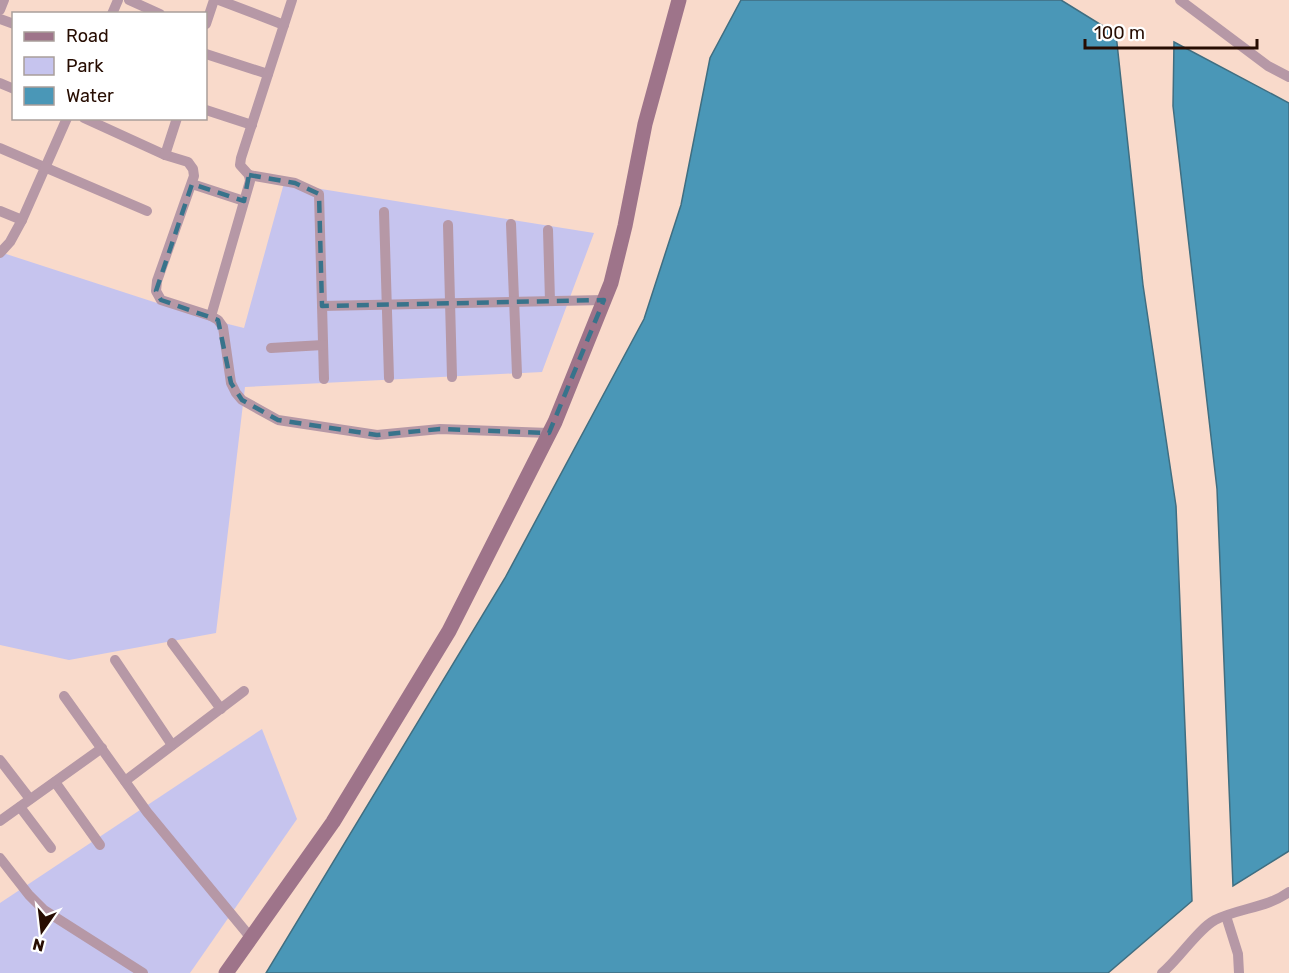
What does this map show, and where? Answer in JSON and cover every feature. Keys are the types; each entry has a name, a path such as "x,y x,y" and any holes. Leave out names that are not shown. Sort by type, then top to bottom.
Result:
{"street":[{"path":"0,10 4,0"},
{"path":"129,0 156,12"},
{"path":"207,21 214,0"},
{"path":"219,0 284,26"},
{"path":"211,316 250,181 249,175 240,165 292,0"},
{"path":"226,973 333,822 449,631 549,433 611,283 645,124 679,0"},
{"path":"1180,0 1268,66 1289,76"},
{"path":"207,54 268,74"},
{"path":"207,110 252,125"},
{"path":"0,253 10,242 22,220 66,120"},
{"path":"88,120 165,155 188,162 194,169 192,184 157,281 156,291 161,300 218,320 223,327 231,383 242,400 278,420 377,435 440,429 549,433"},
{"path":"165,155 176,120"},
{"path":"0,148 147,211"},
{"path":"249,175 295,183 320,194 324,379"},
{"path":"192,184 243,201"},
{"path":"0,212 22,220"},
{"path":"384,212 389,378"},
{"path":"512,224 517,374"},
{"path":"448,225 452,377"},
{"path":"548,230 550,301"},
{"path":"322,306 604,300"},
{"path":"270,348 323,345"},
{"path":"172,643 221,709"},
{"path":"115,660 172,745"},
{"path":"125,781 244,691"},
{"path":"64,696 147,812 251,938"},
{"path":"0,821 102,748"},
{"path":"0,760 30,799"},
{"path":"55,782 100,845"},
{"path":"20,807 51,848"},
{"path":"0,858 4,871 44,910 143,973"},
{"path":"1162,973 1182,955 1212,921 1272,902 1289,892"},
{"path":"1226,916 1238,954 1239,973"}],"highlighted area":[{"path":"249,175 295,183 319,194 322,306 604,300 549,433 440,429 377,435 278,420 242,400 231,383 218,320 161,300 156,291 192,184 244,201"}],"green space":[{"path":"284,183 594,233 542,372 245,387 216,633 69,660 0,645 0,252 200,317 244,328"},
{"path":"262,729 297,819 190,973 0,973 0,903"}],"water":[{"path":"741,0 1061,0 1116,34 1143,285 1176,506 1192,901 1108,973 266,973 505,578 644,319 681,205 710,58"},
{"path":"1174,42 1289,103 1289,851 1233,886 1217,489 1173,106"}]}
